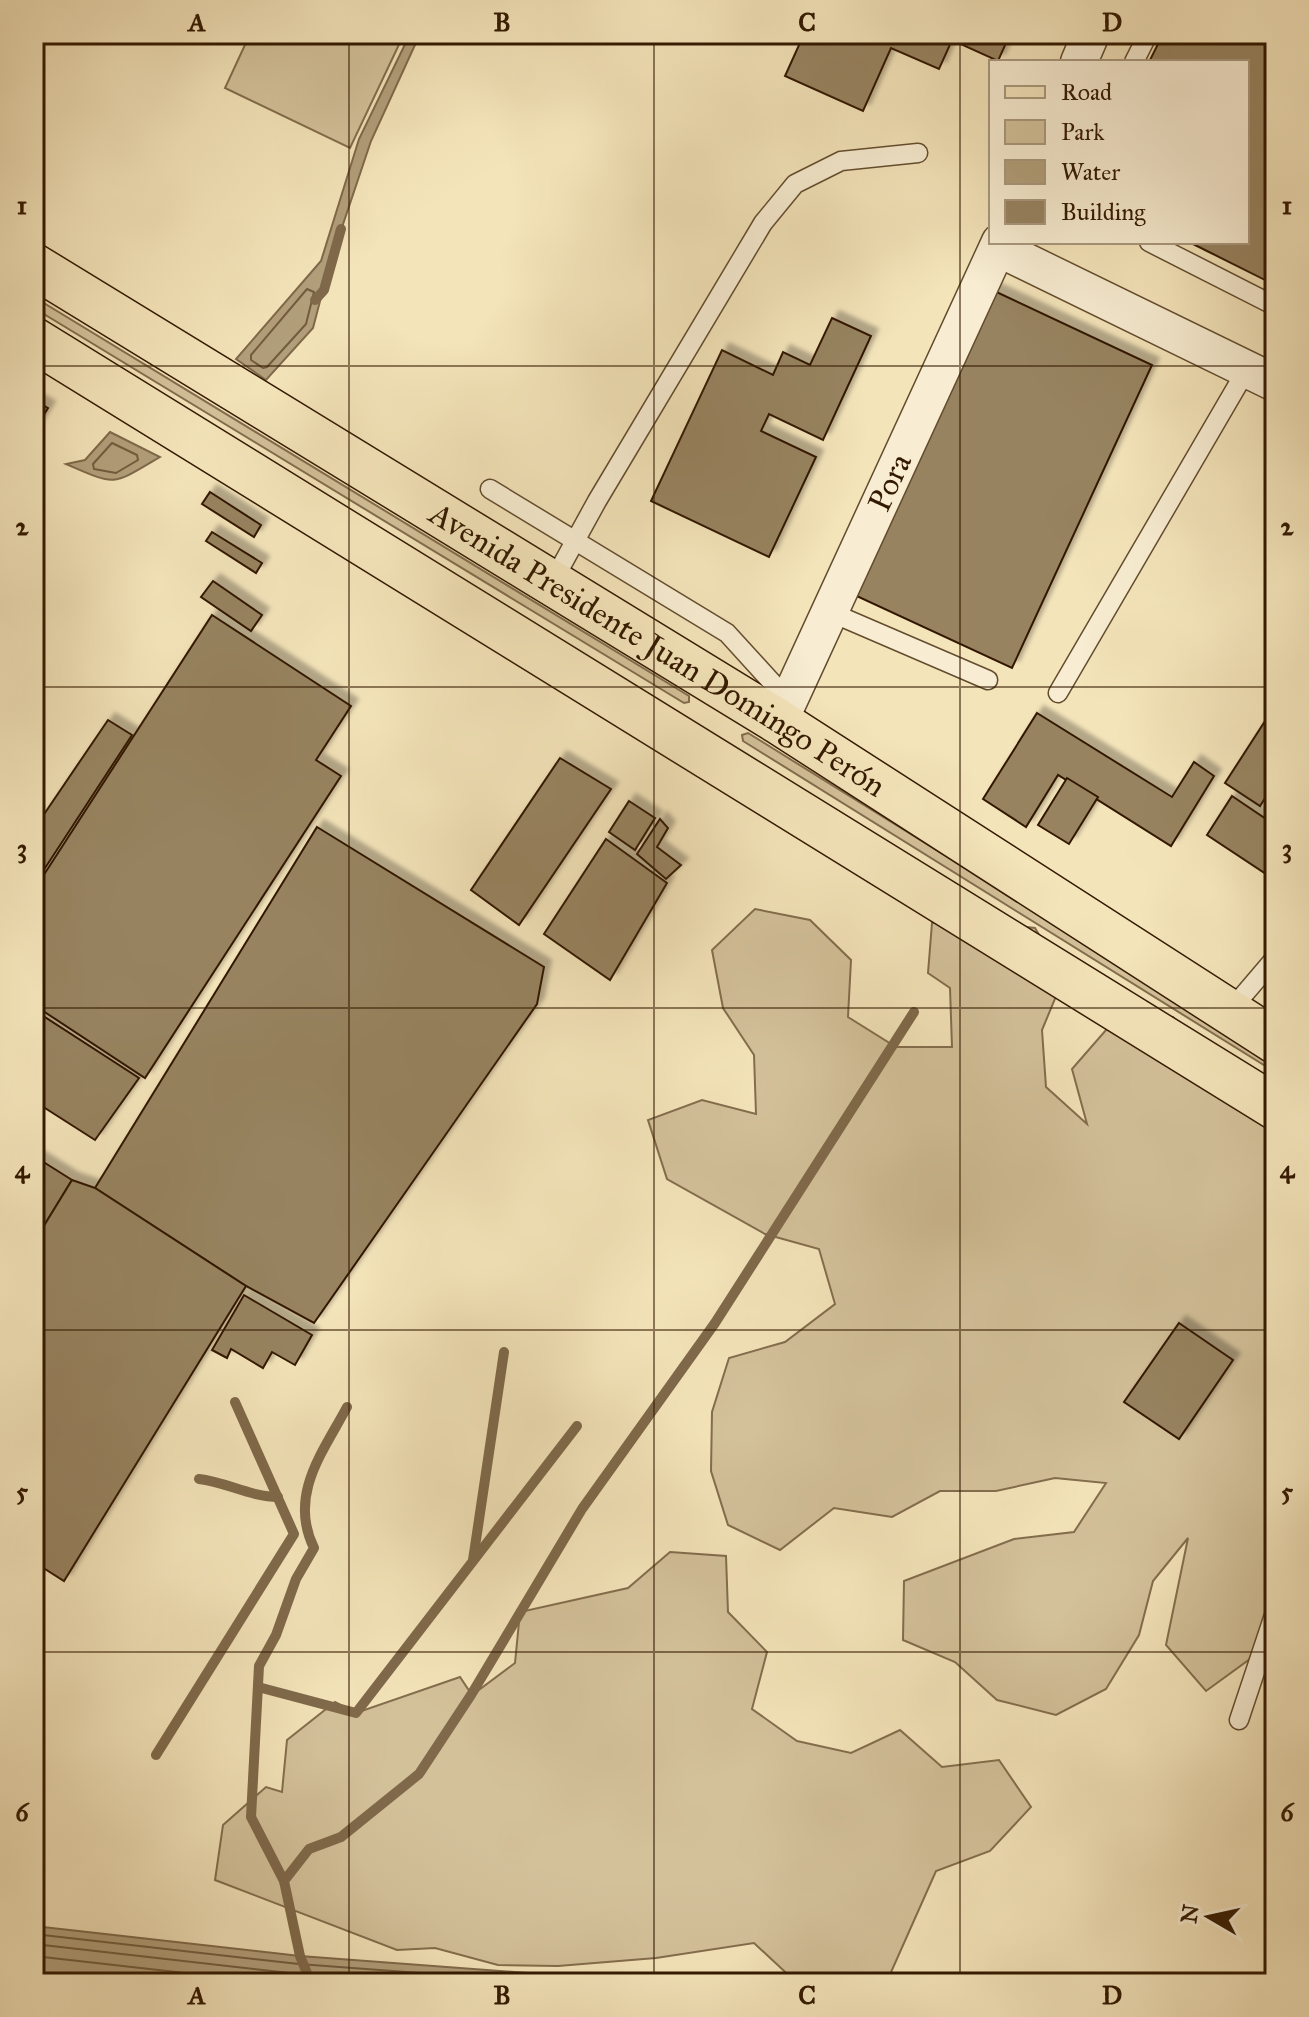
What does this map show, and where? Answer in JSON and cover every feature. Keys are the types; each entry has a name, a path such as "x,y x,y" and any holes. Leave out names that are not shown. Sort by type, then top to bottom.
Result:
{"main road":[{"name":"Avenida Presidente Juan Domingo Perón","path":"34,266 741,699 784,711 1275,1041"},
{"name":"Avenida Presidente Juan Domingo Perón","path":"34,340 1275,1107"},
{"path":"707,756 741,699"}],"street":[{"path":"1080,60 1091,34"},
{"path":"999,245 1261,376"},
{"name":"Pora","path":"784,711 999,245"}],"lane":[{"path":"1135,60 1148,34"},
{"path":"552,583 763,223 795,184 841,161 918,153"},
{"path":"1153,244 1275,306"},
{"path":"1058,693 1261,376"},
{"path":"490,489 727,633 784,711"},
{"path":"830,612 988,680"},
{"path":"1229,1012 1275,958"},
{"path":"1239,1720 1275,1612"}],"green space":[{"path":"250,34 404,34 350,148 225,88"},
{"path":"34,297 689,696 689,702 684,703 34,308"},
{"path":"748,733 1275,1060 1275,1072 743,741 742,735"},
{"path":"755,909 810,920 851,960 848,1017 896,1047 952,1047 950,988 928,973 932,923 975,921 1035,928 1064,977 1042,1030 1046,1087 1087,1124 1072,1069 1113,1022 1173,1017 1275,1120 1275,1613 1254,1656 1206,1691 1166,1645 1188,1538 1153,1581 1139,1635 1106,1689 1056,1715 997,1700 955,1662 903,1640 904,1581 1014,1539 1074,1532 1106,1483 1055,1478 996,1491 940,1491 892,1517 834,1508 780,1550 728,1525 711,1471 712,1412 729,1358 785,1342 835,1304 819,1249 765,1234 667,1179 648,1120 702,1100 756,1114 754,1055 723,1008 712,950"},
{"path":"670,1552 726,1556 728,1612 767,1652 752,1709 797,1741 851,1753 900,1730 942,1767 999,1760 1031,1807 990,1851 936,1871 888,1979 880,1983 797,1983 754,1943 656,1958 558,1966 498,1965 435,1948 397,1950 215,1880 223,1825 266,1787 282,1792 287,1740 335,1702 356,1713 460,1677 472,1695 515,1663 520,1612 628,1588"}],"water":[{"path":"410,34 420,34 371,141 330,263 313,328 266,380 236,359 321,261 359,139"},
{"path":"110,432 160,457 114,480 66,464 85,460"},
{"path":"34,1926 300,1956 662,1983 34,1983"}],"building":[{"path":"804,34 1010,34 998,60 952,40 939,69 891,48 863,111 785,76"},
{"path":"1163,34 1275,34 1275,285 1193,244 1249,244 1249,60 1150,60"},
{"path":"988,288 1152,365 1012,668 848,592"},
{"path":"832,318 871,336 823,440 769,414 761,431 816,457 769,557 651,501 722,350 773,375 783,352 810,365"},
{"path":"34,400 48,408 34,431"},
{"path":"210,492 261,525 254,537 202,504"},
{"path":"212,532 262,563 256,573 206,541"},
{"path":"213,581 262,615 251,631 201,597"},
{"path":"212,615 351,706 316,760 341,776 145,1078 34,1005 34,890"},
{"path":"1037,713 1172,797 1194,762 1214,776 1171,846 1058,775 1026,827 983,799"},
{"path":"1269,715 1275,719 1275,783 1260,806 1225,783"},
{"path":"108,720 132,735 34,885 34,829"},
{"path":"560,758 611,789 519,925 471,890"},
{"path":"1067,778 1098,797 1069,844 1038,825"},
{"path":"1232,796 1275,825 1275,880 1207,835"},
{"path":"629,801 655,818 635,850 609,832"},
{"path":"660,819 668,828 657,847 681,865 666,879 637,854"},
{"path":"317,827 544,967 537,1004 314,1323 246,1286 95,1188"},
{"path":"606,839 667,883 610,980 544,934"},
{"path":"34,1010 139,1078 95,1140 34,1101"},
{"path":"34,1156 72,1180 34,1242"},
{"path":"72,1180 95,1188 246,1286 64,1581 34,1562 34,1242"},
{"path":"244,1295 312,1335 295,1365 272,1352 263,1368 231,1349 227,1358 212,1350"},
{"path":"1179,1323 1233,1360 1179,1439 1124,1402"}],"waterway":[{"path":"315,300 324,290 341,229"},
{"path":"311,1983 300,1956 284,1881 309,1849 341,1837 419,1774 471,1695 582,1509 715,1323 914,1012"},
{"path":"473,1560 504,1352"},
{"path":"156,1755 294,1534 235,1402"},
{"path":"284,1881 251,1817 259,1666 276,1635 296,1579 314,1548 307,1529 307,1492 319,1457 347,1407"},
{"path":"258,1687 356,1713 577,1426"},
{"path":"199,1479 258,1495 278,1497"}]}
